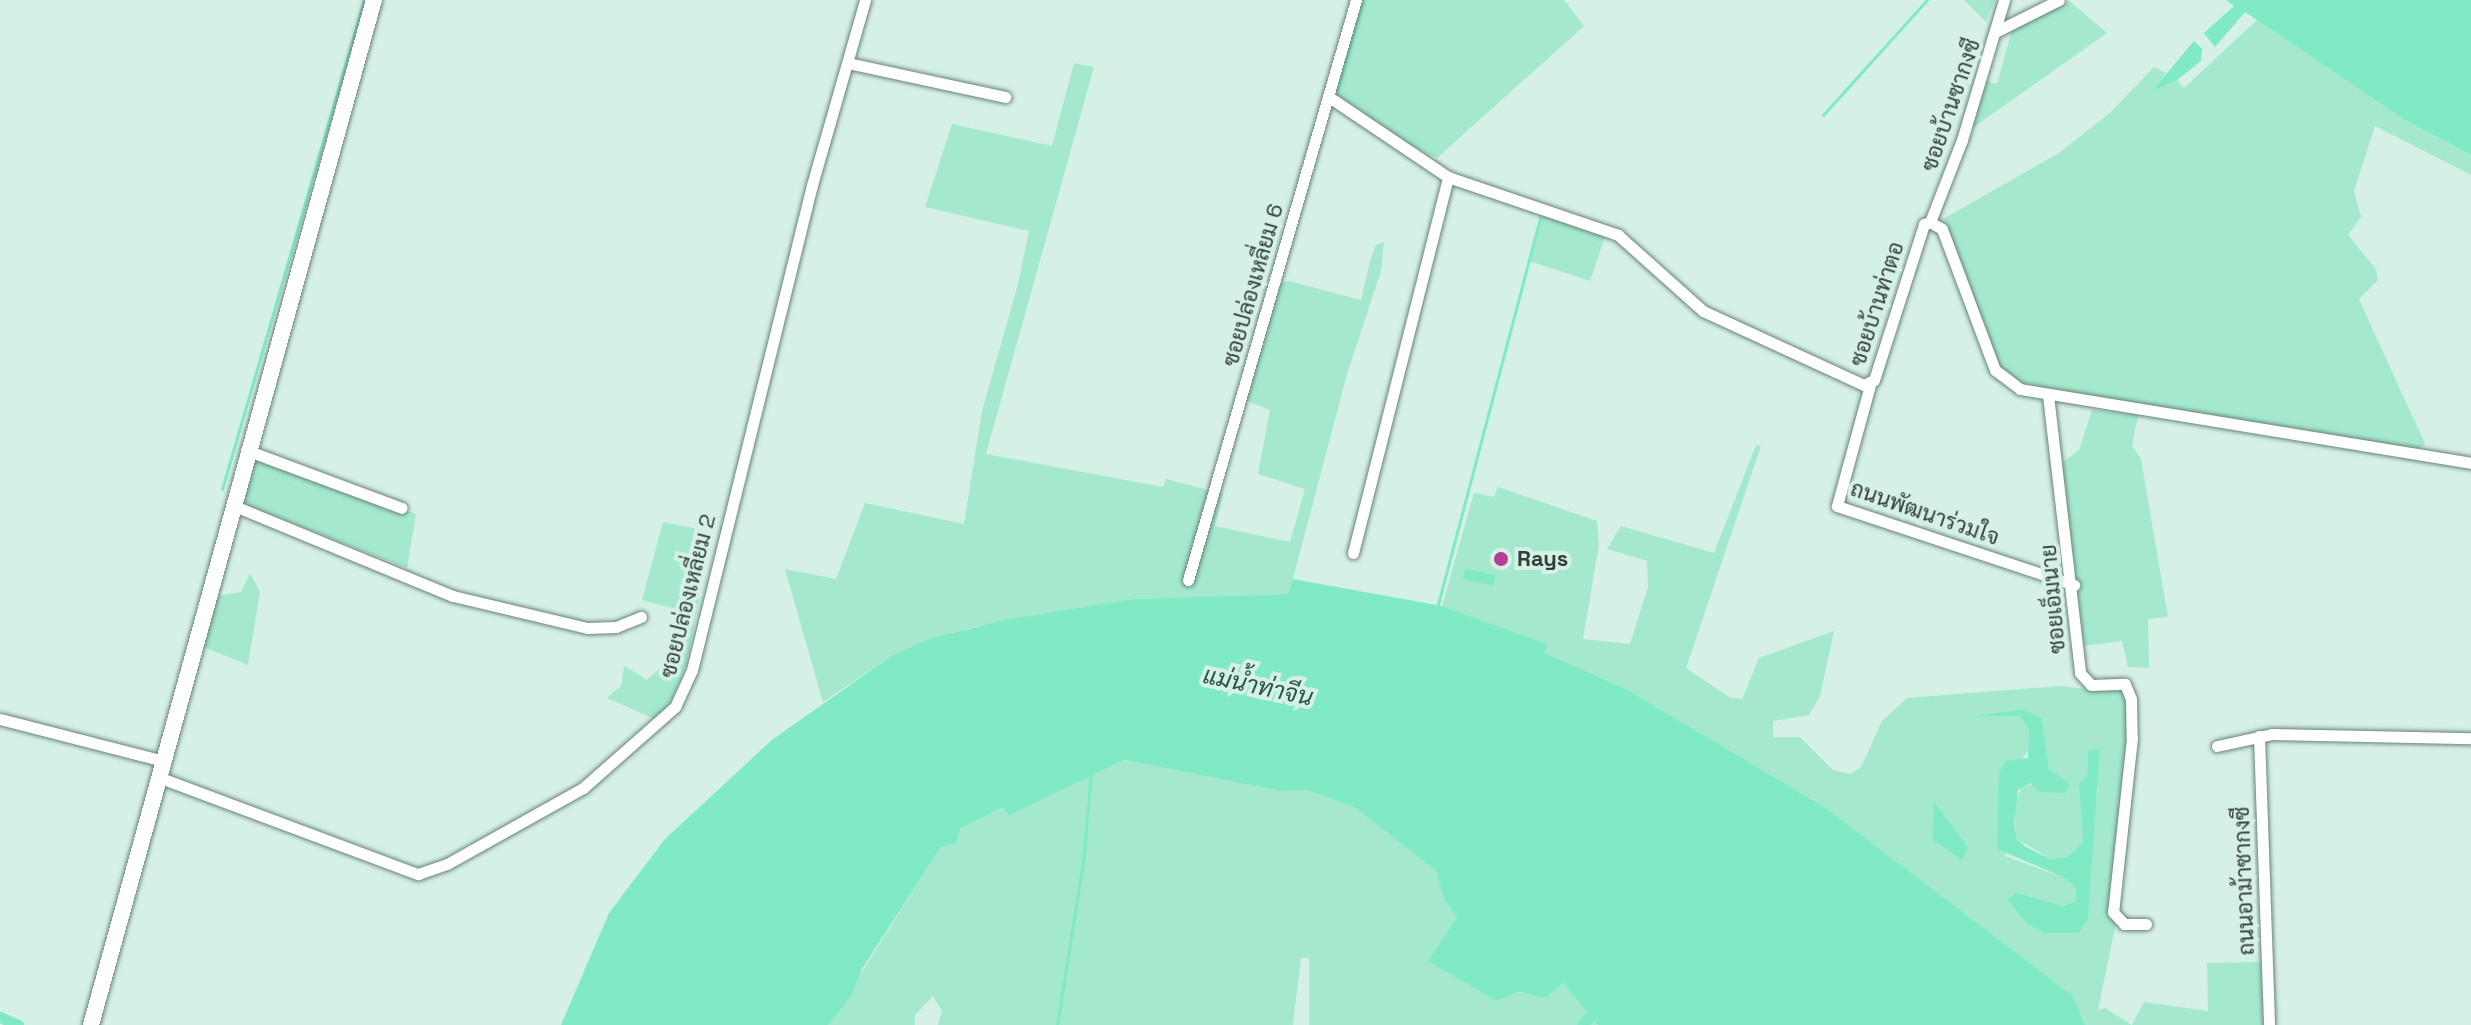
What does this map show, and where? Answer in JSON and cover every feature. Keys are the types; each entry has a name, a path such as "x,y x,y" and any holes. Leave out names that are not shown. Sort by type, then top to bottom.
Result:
{"street":[{"path":"91,1025 246,450 374,0"},
{"name":"ซอยปล่องเหลี่ยม 2","path":"0,719 161,769 418,874 447,864 583,788 656,727 675,707 692,670 812,185 865,0"},
{"name":"ซอยปล่องเหลี่ยม 6","path":"1188,580 1356,0"},
{"name":"ซอยบ้านซากงซี","path":"1930,222 1997,31 2004,0"},
{"path":"1997,31 2059,0"},
{"path":"848,63 1005,97"},
{"name":"ซอยบ้านท่าตอ","path":"1329,97 1448,177 1618,235 1703,311 1750,337 1870,385 1924,224 1930,222 1942,229 1995,370 2020,389 2471,463"},
{"path":"1353,553 1448,177"},
{"name":"ถนนพัฒนาร่วมใจ","path":"1870,385 1837,506 2074,585"},
{"name":"ซอยเอ็มนาย","path":"2048,395 2074,585 2080,673 2091,685 2125,684 2131,699 2132,738 2113,912 2124,924 2146,924"},
{"path":"246,450 402,508"},
{"path":"232,505 453,596 587,628 616,627 641,617"},
{"path":"2217,746 2259,736 2471,738"},
{"name":"ถนนอาม้าซากงซี","path":"2259,736 2269,1025"}],"shaded area":[{"path":"1359,0 1564,0 1584,26 1437,158 1404,142 1335,93"},
{"path":"1964,0 1995,0 1986,22"},
{"path":"2069,1 2107,33 1971,129 1986,81 1997,84 2012,30"},
{"path":"2257,20 2405,120 2471,155 2471,175 2375,126 2354,191 2361,217 2348,235 2376,269 2378,280 2359,299 2425,444 2418,449 2015,384 1992,357 1943,219 2059,153 2111,112 2154,67 2166,73 2153,90 2177,80 2184,88"},
{"path":"1074,63 1094,67 986,454 1163,487 1166,479 1223,494 1215,526 1290,542 1305,489 1258,474 1270,410 1245,400 1279,283 1289,281 1361,300 1376,245 1384,242 1381,271 1347,374 1289,594 1134,599 969,628 890,657 823,702 785,569 836,579 865,503 964,524 982,411 1018,284 1029,231 925,207 952,124 1052,146"},
{"path":"1543,213 1606,233 1590,281 1528,261"},
{"path":"2092,410 2138,415 2132,446 2141,459 2168,617 2148,619 2149,668 2128,667 2122,641 2084,646 2062,463 2079,450"},
{"path":"1756,445 1761,446 1686,668 1729,697 1742,699 1759,658 1834,631 1820,696 1809,715 1773,721 1773,737 1800,737 1833,770 1851,774 1861,767 1882,721 1907,698 2059,686 2096,690 2127,680 2137,755 2120,904 2098,1010 2105,1008 2132,1025 2085,1025 2073,996 1826,808 1626,689 1545,653 1546,644 1442,606 1474,493 1494,497 1498,487 1597,521 1599,544 1583,639 1630,644 1648,587 1647,561 1607,549 1621,526 1714,553","holes":["2025,709 2042,719 2049,769 2069,784 2023,785 2013,806 2017,839 2051,859 2068,857 2083,841 2079,784 2087,777 2088,752 2098,788 2079,933 2044,933 2028,925 2007,900 2015,892 2062,907 2075,902 2076,888 2063,877 2005,856 2019,763 2031,747 2029,730 2020,716 1969,717","1934,803 1968,847 1956,857 1934,823"]},
{"path":"254,458 416,514 407,568 249,506 242,500"},
{"path":"663,522 712,532 687,662 673,697 657,720 607,698 621,686 624,666 647,680 667,661 674,609 642,600"},
{"path":"250,573 260,592 248,665 204,647 218,596 241,592"},
{"path":"1124,760 1281,791 1308,789 1354,807 1436,871 1444,899 1457,917 1429,961 1496,1001 1519,992 1545,998 1563,983 1598,1025 1309,1025 1309,958 1301,958 1293,1025 938,1025 942,1011 933,996 915,1015 915,1025 828,1025 941,847 956,843 961,828 1002,808 1011,814"},
{"path":"2261,962 2263,1025 2132,1025 2144,1002 2208,1011 2207,963"}],"water":[{"path":"2226,0 2471,0 2471,155 2405,120 2245,12 2215,47 2204,33 2234,6"},
{"path":"2194,41 2202,49 2201,61 2177,80 2152,91"},
{"path":"1465,569 1495,575 1493,586 1463,580"},
{"name":"แม่น้ำท่าจีน","path":"1293,579 1442,606 1547,644 1545,653 1626,689 1826,808 2073,996 2085,1025 1598,1025 1563,983 1545,998 1519,992 1496,1001 1428,961 1457,917 1444,899 1436,871 1354,807 1308,790 1281,791 1124,760 1010,815 1002,808 961,828 956,843 941,847 862,969 851,996 828,1025 561,1025 609,913 665,839 773,739 890,657 929,639 1004,620 1134,599 1288,594"},
{"path":"2025,709 2042,719 2049,769 2070,784 2065,793 2039,792 2030,783 2018,790 2014,821 2017,839 2026,847 2051,859 2068,857 2083,841 2079,784 2087,776 2088,751 2100,749 2088,918 2079,933 2044,933 2028,925 2007,900 2015,892 2062,906 2075,902 2076,888 2063,877 1997,849 1999,772 2006,761 2028,758 2029,730 2020,716 1967,717"},
{"path":"1934,802 1968,847 1962,860 1932,839"}],"waterway":[{"path":"222,489 364,0"},
{"path":"1338,88 1363,0"},
{"path":"1823,115 1927,0"},
{"path":"1437,608 1540,217"},
{"path":"1057,1025 1083,863 1091,772"},
{"path":"1582,1025 1599,1007"},
{"path":"0,1017 18,1025"}],"place":[{"name":"Rays","path":"1501,559"}]}
